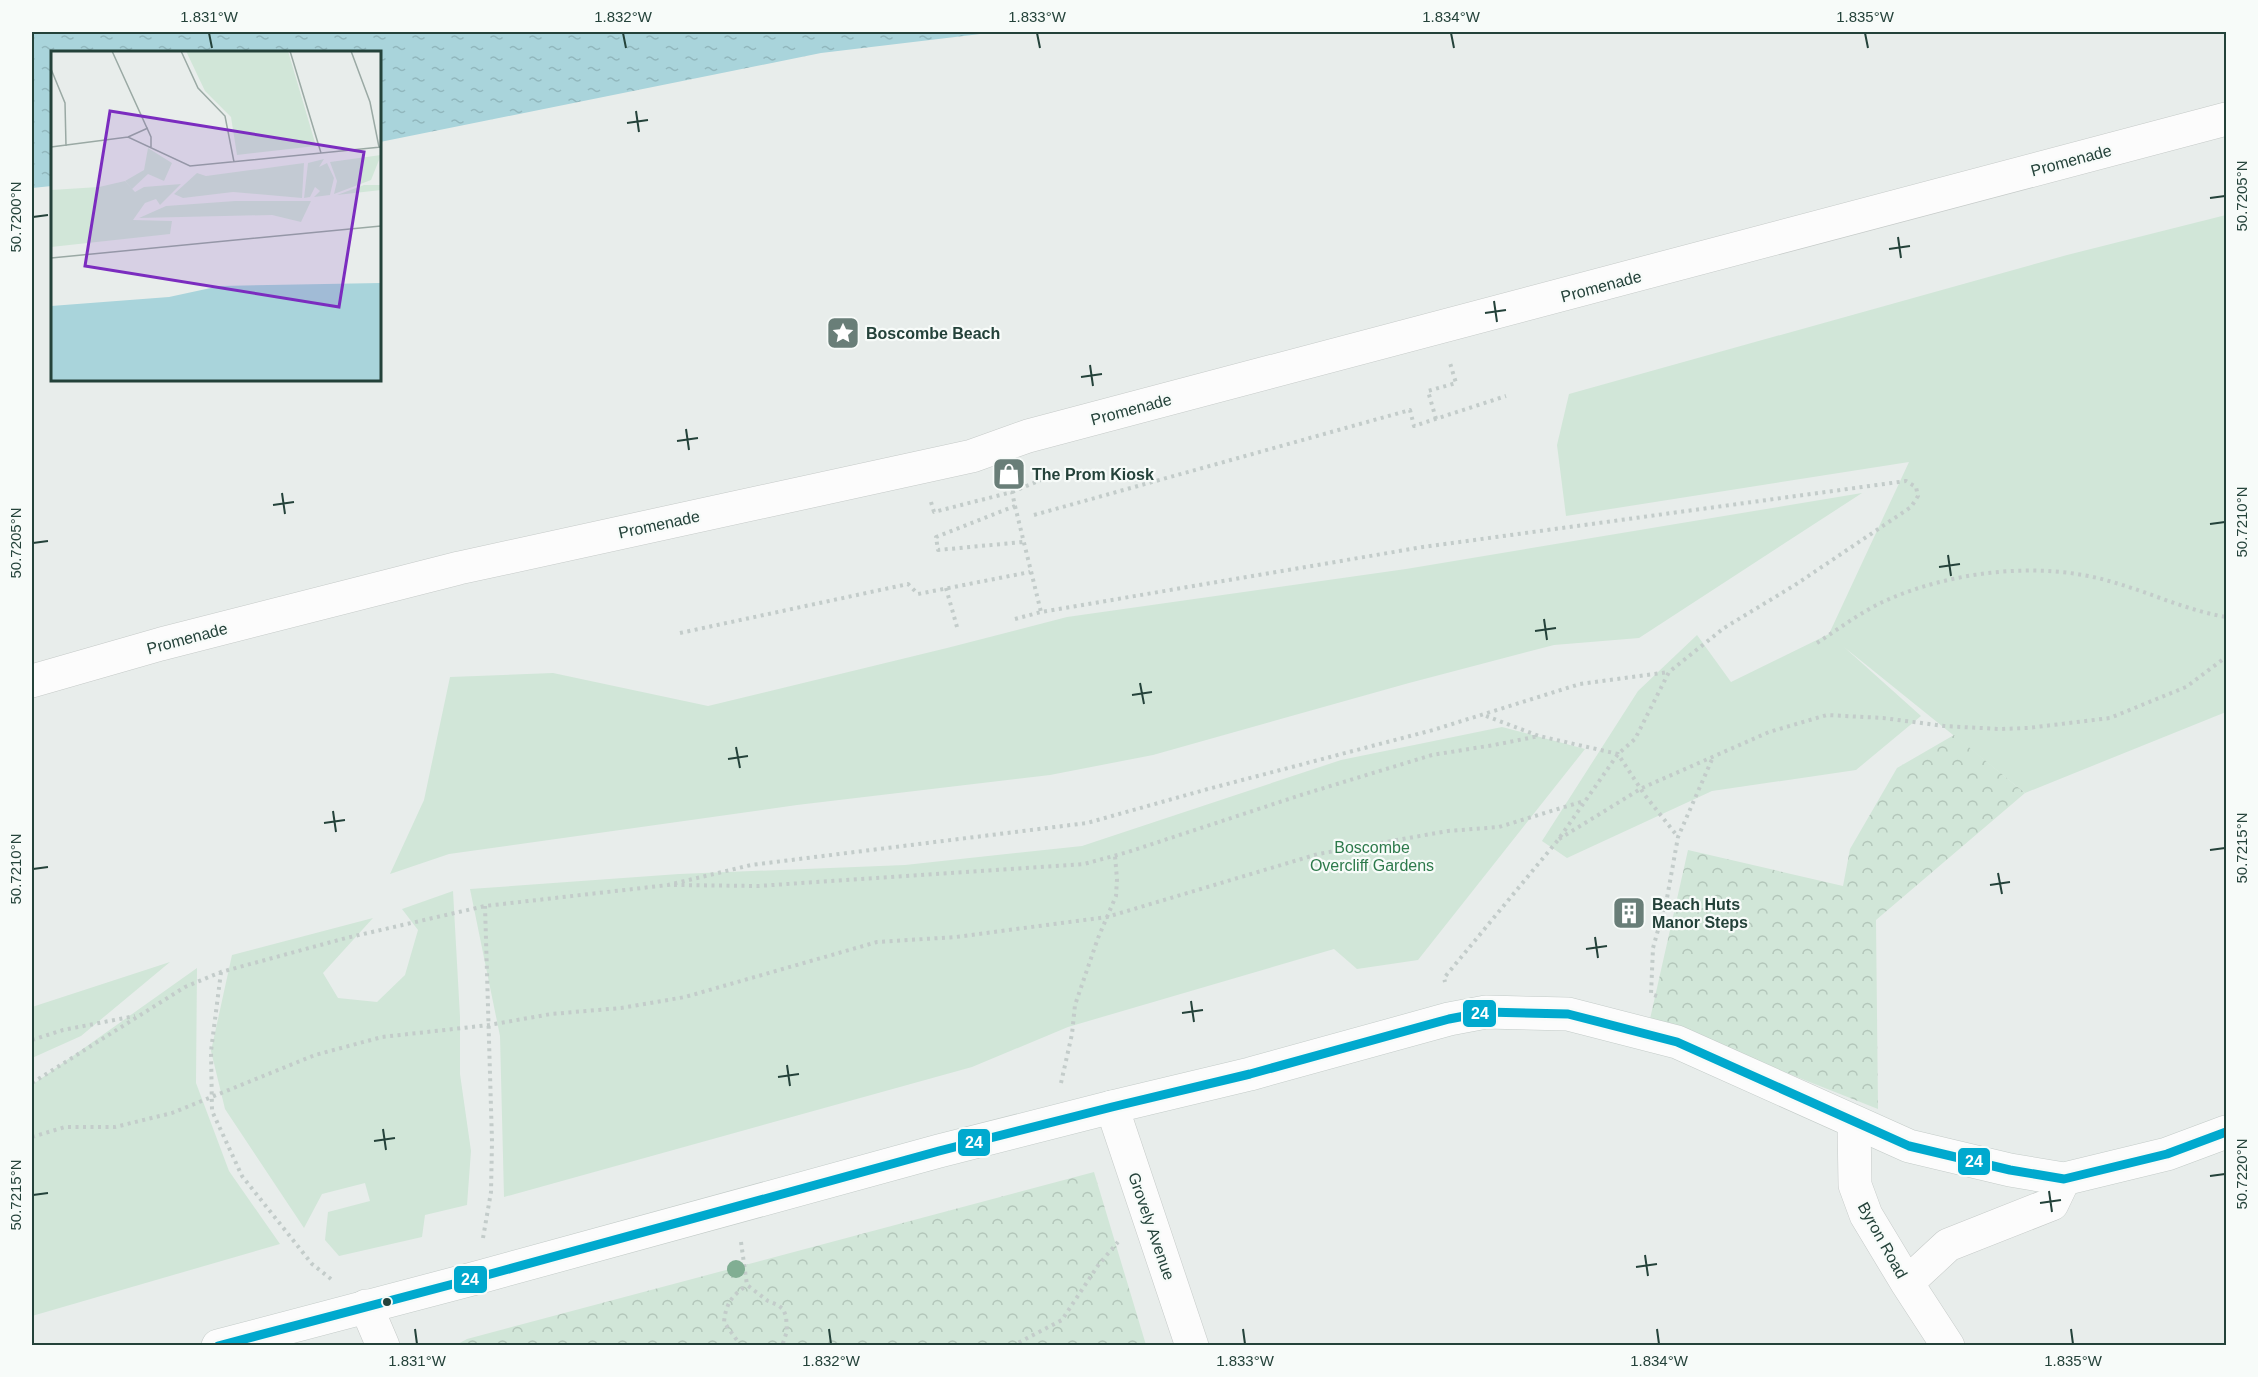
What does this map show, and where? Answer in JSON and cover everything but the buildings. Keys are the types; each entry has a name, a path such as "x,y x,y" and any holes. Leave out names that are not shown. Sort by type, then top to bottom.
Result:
{"street":[{"name":"Promenade","path":"32,681 173,641 459,568 972,456 1028,436 2226,119"},
{"path":"218,1346 1052,1122 1250,1074 1449,1018 1486,1012 1568,1014 1677,1042 1909,1146 2010,1170 2064,1179 2167,1154 2226,1132"},
{"name":"Grovely Avenue","path":"1112,1107 1192,1346"},
{"name":"Byron Road","path":"1854,1123 1855,1185 1866,1215 1948,1346"},
{"path":"1907,1283 1948,1245 2052,1204 2064,1179"},
{"path":"366,1306 383,1346"}],"path":[{"path":"1436,419 1428,391 1456,383"},
{"path":"1034,515 1410,410 1414,426 1506,396"},
{"path":"930,496 934,512 1012,492 1041,480"},
{"path":"1016,619 1041,612 1424,547 1906,480 1917,487 1918,496 1911,507 1795,585 1724,628 1669,672 1635,739 1618,754 1558,840 1444,978 1449,1018"},
{"path":"1012,492 1041,612"},
{"path":"1015,506 936,537 938,550 1023,542"},
{"path":"1817,643 1878,605 1916,589 1941,581 1975,575 2045,570 2109,581 2198,612 2226,617"},
{"path":"680,633 908,584 918,594 1030,572"},
{"path":"946,588 957,627"},
{"path":"1558,840 1642,788 1769,732 1827,715 1999,729 2028,728 2110,718 2186,687 2226,657"},
{"path":"32,1083 185,987 221,972 346,938 485,906 668,885 751,865 1087,823 1485,716 1580,684 1669,672"},
{"path":"1485,716 1539,735 1618,754 1644,794 1678,837"},
{"path":"668,885 758,886 1084,864 1432,754 1494,745 1539,735"},
{"path":"1662,998 1651,994 1653,948 1668,898 1678,837 1713,757"},
{"path":"32,1137 65,1127 115,1127 172,1113 315,1055 382,1037 551,1014 621,1008 685,997 877,942 956,937 1107,917 1318,854 1448,831 1499,827 1585,801"},
{"path":"1052,1122 1072,1034 1075,1005 1116,896 1118,879 1115,856"},
{"path":"476,1278 491,1192 492,1141 485,906"},
{"path":"221,972 211,1051 212,1112 242,1176 312,1264 366,1306"},
{"path":"32,1040 63,1030 138,1016"},
{"path":"736,1208 747,1285 783,1309 787,1331 782,1346"},
{"path":"1012,1346 1062,1320 1099,1264 1146,1209"},
{"path":"741,1346 724,1322 726,1307 732,1296 747,1285"}],"green space":[{"path":"2226,215 2226,712 2025,793 1844,647 1921,716 1856,770 1712,791 1567,858 1542,841 1638,691 1697,635 1731,682 1829,634 1909,462 1566,516 1557,445 1569,394 2067,255"},
{"path":"1862,493 1639,638 1554,645 1153,755 1050,775 797,805 449,854 390,874 424,800 450,677 553,673 708,706 1067,617 1406,569"},
{"name":"Boscombe Overcliff Gardens","path":"1502,727 1585,749 1418,960 1357,969 1334,949 1068,1027 972,1067 504,1197 500,1036 470,889 679,874 905,865 1082,846 1341,760"},
{"path":"1954,735 2025,793 1876,920 1878,1109 1650,1019 1688,850 1843,886 1850,849 1897,768"},
{"path":"453,891 460,1017 460,1074 471,1151 467,1205 425,1215 422,1237 339,1256 325,1240 328,1212 370,1201 365,1183 322,1194 304,1228 225,1109 211,1051 232,955 373,918 323,973 338,998 377,1002 405,975 418,930 402,909"},
{"path":"170,962 81,1036 32,1058 32,1007"},
{"path":"197,968 196,1083 229,1171 280,1244 32,1316 32,1085"},
{"path":"1094,1172 1146,1345 456,1345 467,1339"}],"water":[{"path":"32,32 997,32 821,53 381,142 381,51 51,51 51,186 32,188"}],"transit line":[{"name":"24","path":"218,1346 939,1151 1250,1074 1449,1019 1486,1012 1568,1014 1677,1042 1909,1146 2010,1170 2064,1179 2167,1154 2226,1132"}],"place":[{"name":"Boscombe Beach","path":"843,333"},
{"name":"The Prom Kiosk","path":"1009,474"},
{"name":"Beach Huts Manor Steps","path":"1629,913"}]}
